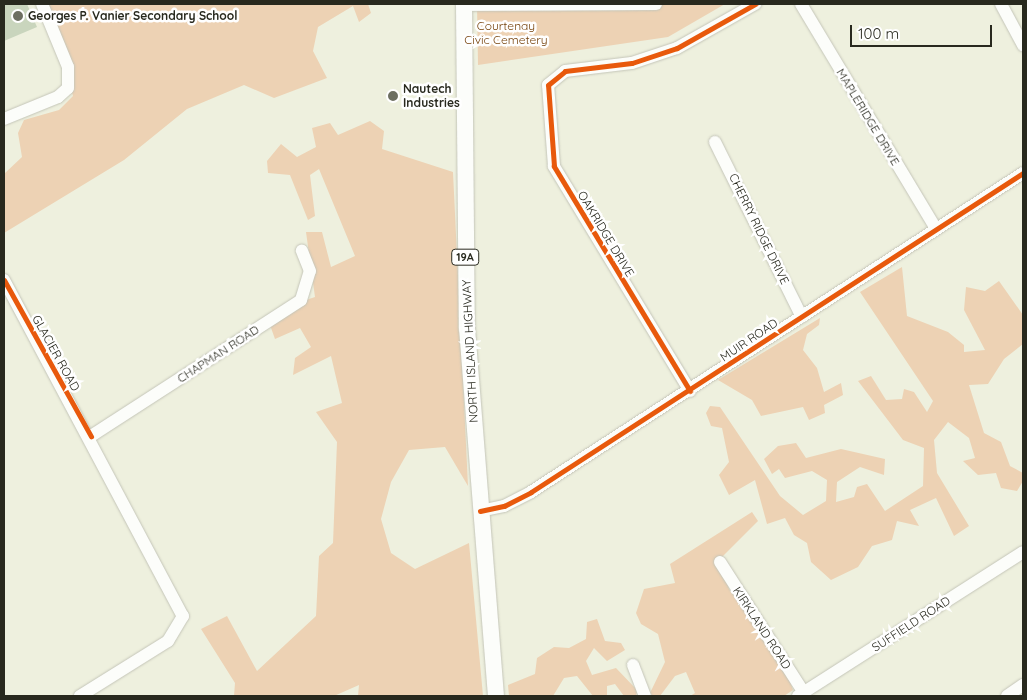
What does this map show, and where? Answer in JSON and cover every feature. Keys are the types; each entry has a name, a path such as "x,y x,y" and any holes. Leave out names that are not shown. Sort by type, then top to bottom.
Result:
{"main road":[{"name":"NORTH ISLAND HIGHWAY","path":"464,4 467,328 496,696"}],"street":[{"path":"4,119 58,97 68,88 68,67 42,4"},
{"path":"464,4 656,4"},
{"name":"OAKRIDGE DRIVE","path":"690,391 554,166 548,85 553,76 632,63 677,48 755,4"},
{"name":"MAPLERIDGE DRIVE","path":"801,4 936,230"},
{"path":"1001,4 1023,45"},
{"name":"CHERRY RIDGE DRIVE","path":"715,142 802,316"},
{"name":"MUIR ROAD","path":"480,511 514,502 690,391 1023,173"},
{"name":"CHAPMAN ROAD","path":"91,436 301,300 310,270 302,250"},
{"name":"GLACIER ROAD","path":"4,280 91,436 183,616 168,640 80,696"},
{"name":"SUFFIELD ROAD","path":"801,694 1023,552"},
{"name":"KIRKLAND ROAD","path":"720,562 801,694"},
{"path":"633,665 646,696"},
{"path":"1007,696 1023,685"}],"green space":[{"path":"48,4 368,4 371,13 359,22 353,6 318,27 313,51 327,78 274,98 244,85 187,109 124,160 4,233 4,174 22,157 18,133 24,120 59,110 73,96"},
{"name":"Courtenay Civic Cemetery","path":"477,4 725,4 668,37 478,65"},
{"path":"370,121 384,131 382,149 453,172 468,486 445,447 409,450 391,482 381,519 391,553 415,569 469,543 483,696 358,696 359,685 334,696 234,696 235,683 201,629 227,616 257,671 316,616 319,556 333,543 337,442 316,412 342,403 331,356 293,375 295,358 311,347 300,328 275,339 270,325 297,303 315,297 306,232 322,232 331,267 355,256 319,169 310,175 315,216 308,220 290,175 268,173 267,161 281,144 297,157 316,147 312,128 330,123 338,135"},
{"path":"902,267 907,316 948,332 964,345 964,352 985,350 964,310 966,287 985,291 999,281 1023,315 1023,344 1004,359 988,384 969,385 984,433 1001,442 1010,466 1023,473 1023,481 1017,491 1001,488 996,473 978,475 963,461 975,458 969,438 948,422 934,440 937,473 969,526 954,536 936,498 910,510 919,526 897,521 892,540 872,546 858,567 831,580 811,562 807,543 794,535 785,518 767,524 755,480 729,495 719,475 729,462 722,428 711,426 706,413 710,406 720,407 780,496 803,515 826,501 827,480 812,471 785,478 779,469 772,474 764,459 778,446 796,443 806,458 841,449 885,459 884,475 860,467 837,482 836,502 854,497 857,487 867,484 885,511 923,486 924,448 903,440 858,381 871,376 886,400 902,399 904,389 914,392 927,412 933,401 860,292"},
{"path":"820,318 819,325 807,334 803,350 817,368 824,392 841,383 843,395 824,405 825,413 809,420 803,407 761,416 752,400 718,380"},
{"path":"752,512 758,521 720,559 729,589 783,661 793,690 784,696 690,696 695,693 686,672 675,676 660,696 653,696 650,693 665,662 658,634 641,624 636,613 644,589 675,583 670,564"},
{"path":"597,619 605,641 621,643 625,650 607,661 594,648 586,661 592,675 616,668 637,690 636,696 624,696 615,684 607,686 607,696 593,696 577,676 564,678 553,696 509,696 508,685 535,674 537,658 554,647 569,648 586,639 587,622"}],"building":[{"name":"Georges P. Vanier Secondary School","path":"4,4 27,4 37,27 4,41"}],"cycle path":[{"path":"690,391 554,166 548,85 565,71 632,63 677,48 755,4"},
{"path":"480,511 504,506 531,492 1023,173"},
{"path":"4,280 91,436"}],"place":[{"name":"Georges P. Vanier Secondary School","path":"18,16"},
{"name":"Nautech Industries","path":"393,96"}]}
